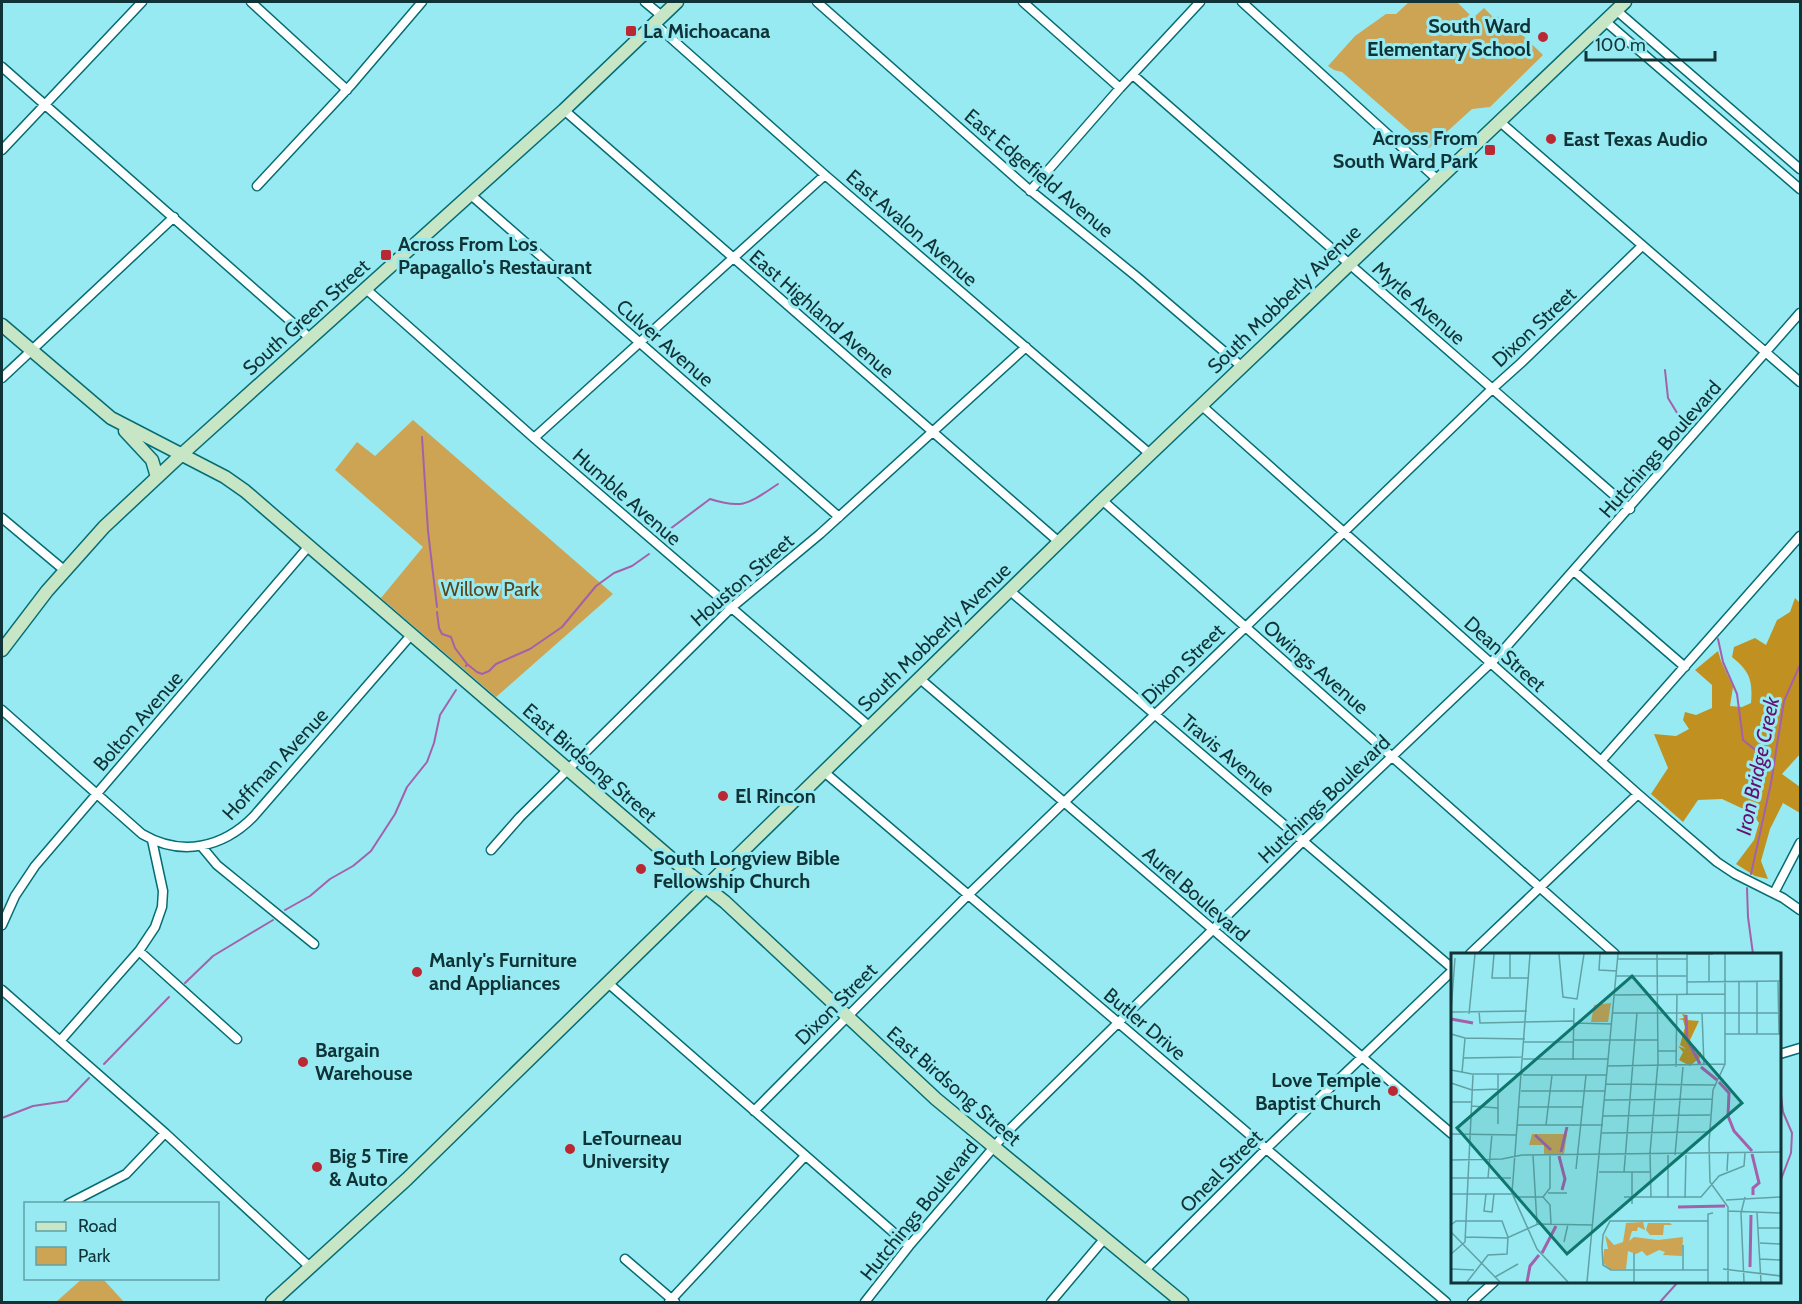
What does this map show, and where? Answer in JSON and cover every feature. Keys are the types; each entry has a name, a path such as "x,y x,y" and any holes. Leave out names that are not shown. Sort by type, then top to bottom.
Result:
{"street":[{"path":"2,150 142,2"},
{"path":"251,2 347,90"},
{"path":"257,186 347,90 422,2"},
{"name":"East Avalon Avenue","path":"645,2 659,20 825,175 1150,454"},
{"name":"South Green Street","path":"2,650 64,570 98,533 181,455 564,110 677,2"},
{"name":"East Edgefield Avenue","path":"817,2 1030,191 1137,277 1241,366"},
{"path":"1023,2 1120,88"},
{"path":"1030,191 1120,88 1200,2"},
{"path":"1242,2 1438,180"},
{"path":"1621,6 1800,169"},
{"name":"South Mobberly Avenue","path":"272,1302 407,1179 1102,500 1621,6"},
{"path":"1605,21 1800,189"},
{"path":"2,67 311,339"},
{"name":"Myrle Avenue","path":"1133,75 1630,509"},
{"name":"East Highland Avenue","path":"564,110 1059,542"},
{"path":"1499,122 1800,382"},
{"path":"534,438 825,175"},
{"name":"Culver Avenue","path":"471,195 839,517"},
{"path":"2,378 174,217"},
{"name":"Dixon Street","path":"754,1111 968,895 1642,246"},
{"name":"Humble Avenue","path":"366,290 870,727"},
{"name":"Hutchings Boulevard","path":"865,1302 993,1147 1303,841 1491,664 1630,509 1800,313"},
{"path":"2,325 97,408 116,421 152,460 157,477"},
{"name":"Houston Street","path":"491,850 520,817 731,608 839,517 1026,347"},
{"name":"Dean Street","path":"1201,405 1638,794 1727,870 1774,893 1800,910"},
{"name":"East Birdsong Street","path":"116,421 240,487 706,887 936,1099 1182,1302"},
{"name":"Owings Avenue","path":"1102,500 1614,953"},
{"path":"2,518 64,570"},
{"path":"1601,761 1800,536"},
{"name":"Bolton Avenue","path":"2,925 15,896 32,871 309,546"},
{"path":"1574,572 1685,667"},
{"name":"Travis Avenue","path":"1009,590 1451,969"},
{"name":"Hoffman Avenue","path":"152,840 173,846 202,847 220,841 244,827 412,634"},
{"name":"Aurel Boulevard","path":"919,678 1451,1133"},
{"path":"2,710 137,831 152,840 163,885 163,901 155,927 138,951 60,1041"},
{"name":"Butler Drive","path":"824,771 1446,1302"},
{"path":"1471,953 1638,794"},
{"path":"1774,893 1800,843"},
{"path":"202,847 217,865 314,944"},
{"path":"138,951 237,1039"},
{"name":"Oneal Street","path":"1144,1271 1266,1149 1451,971"},
{"path":"608,983 909,1246"},
{"path":"2,990 165,1133 311,1268"},
{"path":"1781,1053 1800,1048"},
{"path":"70,1202 126,1174 165,1133"},
{"path":"625,1259 672,1301 805,1156"},
{"path":"1051,1302 1105,1239"},
{"path":"1472,1302 1492,1283"}],"green space":[{"path":"1409,2 1457,2 1473,18 1484,8 1492,16 1505,18 1543,55 1490,107 1472,109 1429,148 1342,72 1328,66 1355,36 1386,14 1396,14"},
{"name":"Willow Park","path":"413,420 613,594 496,697 381,598 423,547 335,470 357,442 375,456"},
{"path":"81,1280 104,1280 124,1302 56,1302"}],"shaded area":[{"path":"1795,598 1800,603 1800,754 1782,774 1800,787 1800,813 1783,803 1770,829 1761,861 1768,879 1755,876 1736,864 1754,840 1759,823 1752,813 1722,799 1698,800 1683,822 1651,794 1668,768 1654,734 1676,736 1689,729 1683,720 1685,712 1696,715 1712,708 1712,685 1695,670 1718,651 1733,687 1730,706 1742,707 1751,703 1749,676 1732,657 1734,647 1755,638 1766,645 1777,620 1790,612"}],"waterway":[{"path":"1665,370 1668,398 1688,431"},
{"path":"422,437 428,531 437,607"},
{"path":"665,540 670,529 710,499 731,504 746,503 778,484"},
{"path":"467,664 482,674 496,664 530,649 562,627 596,586 614,573 632,566 649,554"},
{"path":"437,612 442,634 451,637 455,648 467,664 466,666"},
{"path":"1718,639 1723,662 1737,694 1743,740 1774,765"},
{"name":"Iron Bridge Creek","path":"1751,874 1771,783 1784,701 1800,665"},
{"path":"285,910 310,896 330,879 353,866 371,851 395,814 407,787 427,762 440,715 456,690"},
{"name":"Iron Bridge Creek","path":"1747,888 1753,953"},
{"path":"185,983 213,956 273,920"},
{"path":"104,1064 169,997"},
{"path":"2,1118 33,1106 67,1101 89,1078"},
{"name":"Iron Bridge Creek","path":"1781,1095 1783,1112 1792,1133 1791,1153 1781,1179"},
{"name":"Iron Bridge Creek","path":"1660,1302 1677,1283"}],"place":[{"name":"La Michoacana","path":"631,31"},
{"name":"South Ward Elementary School","path":"1543,37"},
{"name":"East Texas Audio","path":"1551,139"},
{"name":"Across From South Ward Park","path":"1490,150"},
{"name":"Across From Los Papagallo's Restaurant","path":"386,255"},
{"name":"El Rincon","path":"723,796"},
{"name":"South Longview Bible Fellowship Church","path":"641,869"},
{"name":"Manly's Furniture and Appliances","path":"417,972"},
{"name":"Bargain Warehouse","path":"303,1062"},
{"name":"Love Temple Baptist Church","path":"1393,1091"},
{"name":"LeTourneau University","path":"570,1149"},
{"name":"Big 5 Tire & Auto","path":"317,1167"}]}
